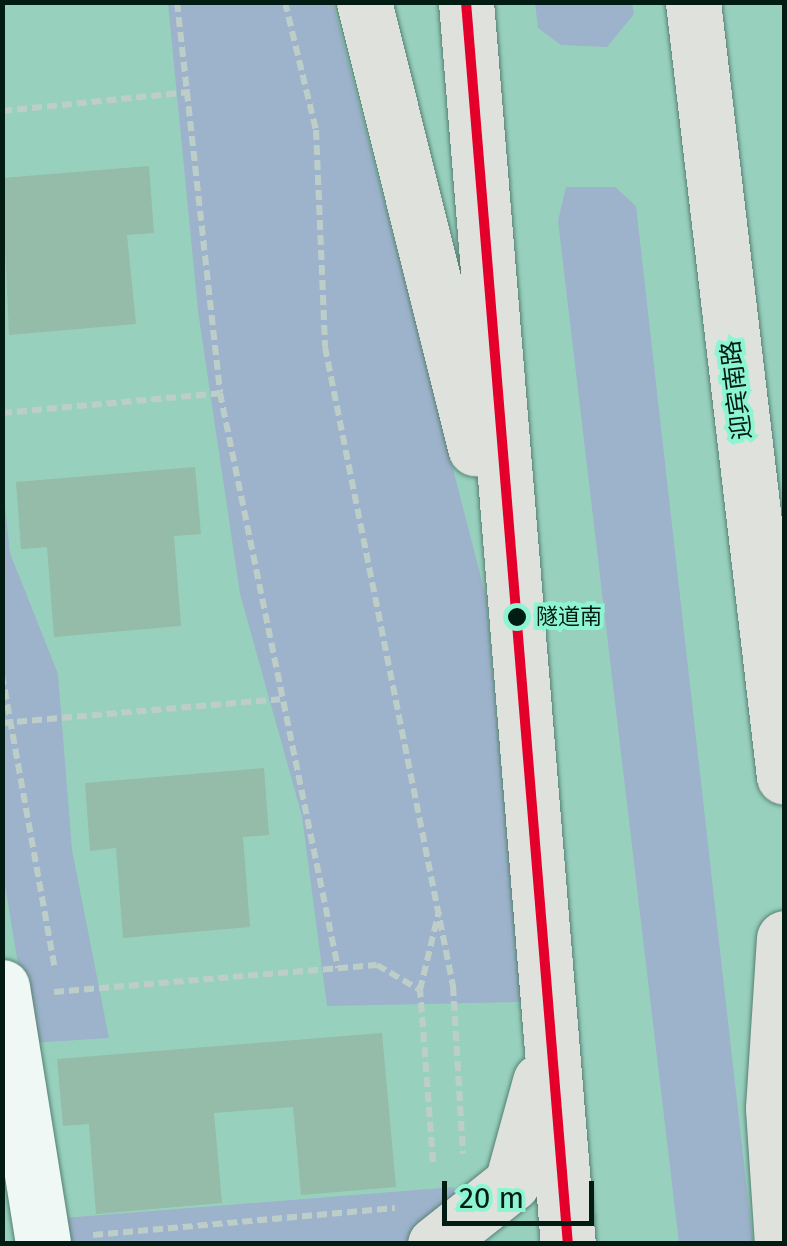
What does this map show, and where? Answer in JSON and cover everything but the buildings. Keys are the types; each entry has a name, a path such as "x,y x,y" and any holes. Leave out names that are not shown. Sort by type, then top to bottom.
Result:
{"main road":[{"path":"364,2 512,597"},
{"path":"466,2 568,1244"},
{"name":"迎宾南路","path":"693,2 784,776"},
{"path":"782,1244 773,1108 784,938"},
{"path":"438,1222 512,1183 549,1040"}],"lane":[{"path":"3,992 43,1241"}],"path":[{"path":"177,2 190,92 220,394 338,968"},
{"path":"284,2 316,130 325,347 454,986 461,1130 452,1167"},
{"path":"2,111 190,92"},
{"path":"2,413 220,394"},
{"path":"2,675 7,723 59,992 16,1076"},
{"path":"7,723 280,699"},
{"path":"433,1162 420,990 439,909"},
{"path":"3,992 59,992 377,964 420,990"},
{"path":"43,1241 370,1214 438,1222 461,1130"}],"shaded area":[{"path":"168,3 333,3 486,597 522,1002 327,1006 302,816 240,594 198,311"},
{"path":"535,3 632,3 634,14 607,47 561,45 538,28"},
{"path":"566,187 615,187 636,206 753,1243 679,1243 558,221"},
{"path":"2,479 10,553 58,674 72,850 109,1038 31,1043 3,873"},
{"path":"454,1187 456,1217 412,1244 54,1243 51,1219"}],"transit line":[{"path":"466,2 568,1244"}],"place":[{"name":"隧道南","path":"517,617"}]}
